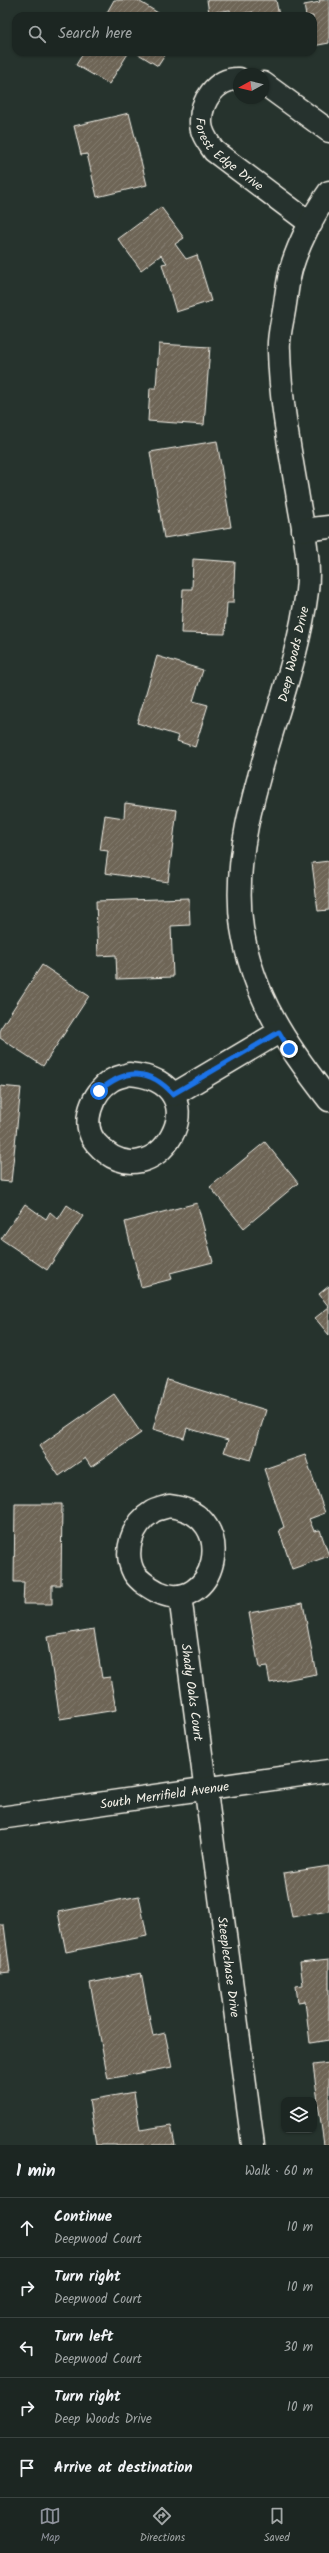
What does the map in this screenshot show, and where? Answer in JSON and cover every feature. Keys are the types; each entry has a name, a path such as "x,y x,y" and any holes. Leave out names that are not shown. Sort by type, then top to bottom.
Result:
{"street":[{"name":"Forest Edge Drive","path":"233,80 225,82 210,92 202,106 200,123 205,138 214,151 311,224"},
{"path":"269,87 329,132"},
{"name":"Deep Woods Drive","path":"329,192 318,208 291,268 278,347 282,404 307,553 307,589 300,637 247,827 240,881 242,927 252,970 266,1009 289,1049 329,1100"},
{"path":"303,530 329,527"},
{"path":"173,1094 279,1032"},
{"path":"129,1074 147,1075 162,1082 173,1094 178,1112 176,1129 167,1145 153,1156 136,1161 119,1159 105,1152 94,1142 89,1124 91,1107 99,1091 113,1079 129,1074"},
{"name":"Shady Oaks Court","path":"180,1596 206,1788"},
{"name":"South Merrifield Avenue","path":"0,1818 329,1771"},
{"name":"Steeplechase Drive","path":"206,1788 253,2145"}],"building":[{"path":"114,0 137,0 156,12 107,12"},
{"path":"207,0 276,0 278,12 230,12 230,10 209,12"},
{"path":"319,0 329,0 329,43 317,45 317,12 305,12 304,5 320,2"},
{"path":"82,56 126,56 109,84 76,65"},
{"path":"142,56 164,56 158,66"},
{"path":"129,113 147,185 97,197 87,154 81,155 74,126"},
{"path":"161,207 184,238 175,244 186,259 197,255 211,301 176,312 162,264 167,263 161,255 141,270 118,239"},
{"path":"159,344 210,347 204,425 148,421 150,388 156,388"},
{"path":"217,441 231,527 164,538 150,452"},
{"path":"193,559 235,562 233,603 227,603 225,634 181,633 183,589 192,589"},
{"path":"157,656 203,670 193,701 208,705 195,747 177,741 179,736 137,723"},
{"path":"125,803 177,810 168,882 105,873 108,851 100,850 105,815 124,818"},
{"path":"329,861 329,910 318,911 312,863"},
{"path":"189,898 190,925 171,926 173,977 117,979 116,955 98,956 96,901"},
{"path":"42,965 89,996 43,1066 0,1038 0,1029"},
{"path":"0,1086 21,1088 11,1182 0,1181"},
{"path":"265,1142 298,1183 244,1228 210,1187"},
{"path":"197,1203 213,1262 170,1273 172,1279 141,1287 125,1222"},
{"path":"25,1204 46,1219 50,1212 58,1219 67,1205 83,1216 47,1270 1,1239"},
{"path":"329,1286 329,1307 319,1294"},
{"path":"329,1307 329,1335 315,1318"},
{"path":"167,1380 266,1410 251,1460 224,1452 228,1440 187,1428 184,1438 153,1429"},
{"path":"114,1394 141,1433 91,1467 85,1458 59,1476 39,1446"},
{"path":"305,1455 325,1513 309,1519 314,1531 320,1530 329,1556 292,1569 279,1530 284,1527 264,1469"},
{"path":"15,1504 62,1504 61,1585 52,1585 52,1604 23,1604 24,1582 14,1582"},
{"path":"303,1603 316,1674 270,1683 267,1667 259,1668 249,1613"},
{"path":"94,1629 102,1678 110,1677 116,1710 60,1719 47,1637"},
{"path":"329,1866 329,1911 292,1917 284,1873"},
{"path":"139,1896 147,1936 66,1952 58,1912"},
{"path":"0,1925 4,1925 10,1972 0,1973"},
{"path":"329,1959 329,2040 310,2043 305,2001 298,2002 296,1986 303,1985 300,1962"},
{"path":"141,1973 153,2036 165,2033 172,2067 108,2079 90,1983"},
{"path":"329,2063 329,2145 324,2145 313,2065"},
{"path":"134,2092 140,2130 171,2125 175,2145 96,2145 89,2100"}],"route":[{"path":"99,1091 113,1079 129,1074 147,1075 162,1082 173,1094 279,1032 289,1049"}]}
